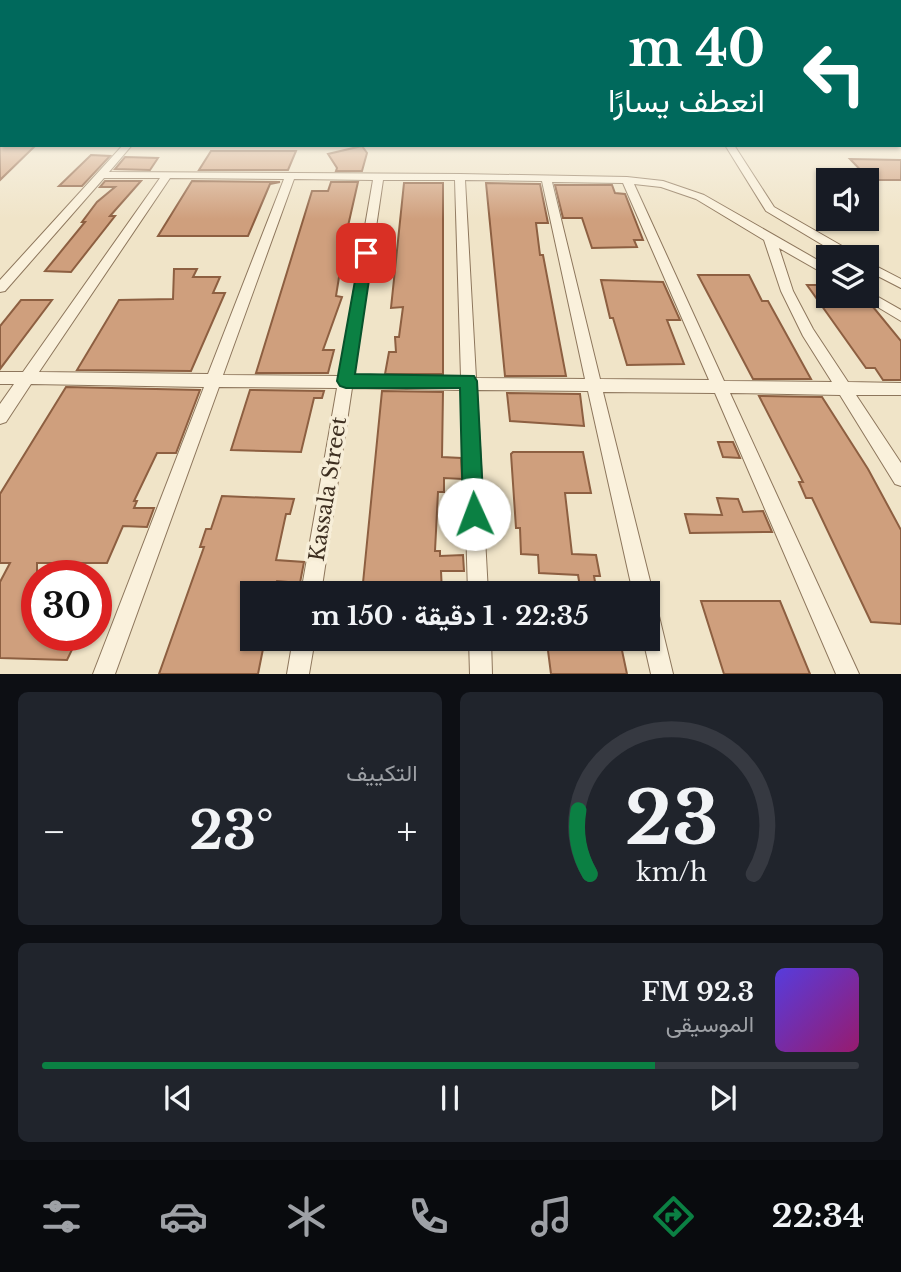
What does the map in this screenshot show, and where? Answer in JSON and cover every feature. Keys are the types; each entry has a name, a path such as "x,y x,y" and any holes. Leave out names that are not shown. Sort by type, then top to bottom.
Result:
{"street":[{"path":"0,288 119,156"},
{"path":"737,156 771,209 830,245"},
{"path":"104,175 460,177 627,180 663,184 691,193 816,265"},
{"path":"0,417 167,175"},
{"path":"104,674 290,176"},
{"name":"Kassala Street","path":"313,581 379,176"},
{"path":"460,177 477,581"},
{"path":"546,179 640,581"},
{"path":"627,180 848,674"},
{"path":"769,239 798,311 901,478"},
{"path":"879,272 901,284"},
{"path":"879,303 901,316"},
{"path":"0,377 468,381 901,389"},
{"path":"298,674 302,651"},
{"path":"480,651 481,674"},
{"path":"657,651 662,674"}],"building":[{"path":"0,156 24,156 0,180"},
{"path":"89,156 110,156 82,186 59,186"},
{"path":"208,156 294,156 288,170 199,170"},
{"path":"330,156 366,156 362,171 336,171 337,168"},
{"path":"125,157 158,158 150,170 115,169"},
{"path":"850,159 901,160 901,180 879,180 879,168 859,168"},
{"path":"105,181 141,181 110,216 115,216 71,272 45,271 85,222 82,222 97,202 115,187 100,187"},
{"path":"192,181 280,182 270,184 248,236 158,236"},
{"path":"331,182 358,182 338,270 336,296 342,297 323,350 334,350 328,373 256,373 312,191 328,191"},
{"path":"404,183 443,183 443,374 385,374 389,352 396,352 395,337 399,337 403,307 391,308"},
{"path":"486,183 540,184 548,223 536,223 540,255 543,255 566,376 505,376"},
{"path":"555,185 612,185 615,193 625,194 643,240 634,240 637,247 592,248 582,218 563,218"},
{"path":"174,269 197,269 193,277 220,277 213,293 225,293 191,371 77,370 119,300 173,299"},
{"path":"698,275 749,275 762,301 768,301 811,379 753,379"},
{"path":"601,280 663,282 680,320 667,320 684,364 627,365 613,318 610,318"},
{"path":"807,285 816,285 816,298"},
{"path":"21,300 52,300 0,369 0,326"},
{"path":"823,308 874,308 901,341 901,380 883,380 875,368 866,368"},
{"path":"66,387 200,390 176,453 157,453 134,501 137,501 134,508 154,508 147,527 123,526 108,560 21,560 21,651 71,651 67,660 0,658 0,582 10,563 0,563 0,494"},
{"path":"250,390 324,391 322,398 314,398 301,452 231,450"},
{"path":"382,391 443,392 442,457 461,458 462,479 444,478 444,492 438,492 435,551 440,551 440,556 463,555 464,571 441,571 441,581 363,581"},
{"path":"507,393 580,394 584,426 510,421"},
{"path":"759,396 822,397 868,469 901,530 901,624 871,622 812,498 806,498 799,482 803,482"},
{"path":"718,442 733,442 740,458 723,457"},
{"path":"583,452 591,493 565,493 572,554 596,555 600,576 594,576 595,581 579,581 578,575 539,573 538,555 521,554 520,528 516,528 511,454"},
{"path":"222,496 294,499 290,514 286,514 276,560 304,562 300,581 240,581 240,651 263,651 258,674 159,674 204,547 200,547 206,529 211,529"},
{"path":"717,498 738,499 743,512 763,511 772,532 690,533 685,514 722,515"},
{"path":"701,601 780,601 810,674 724,674"},
{"path":"548,651 622,651 627,674 551,674"}],"route":[{"path":"366,253 346,381 468,381 474,514"}]}
